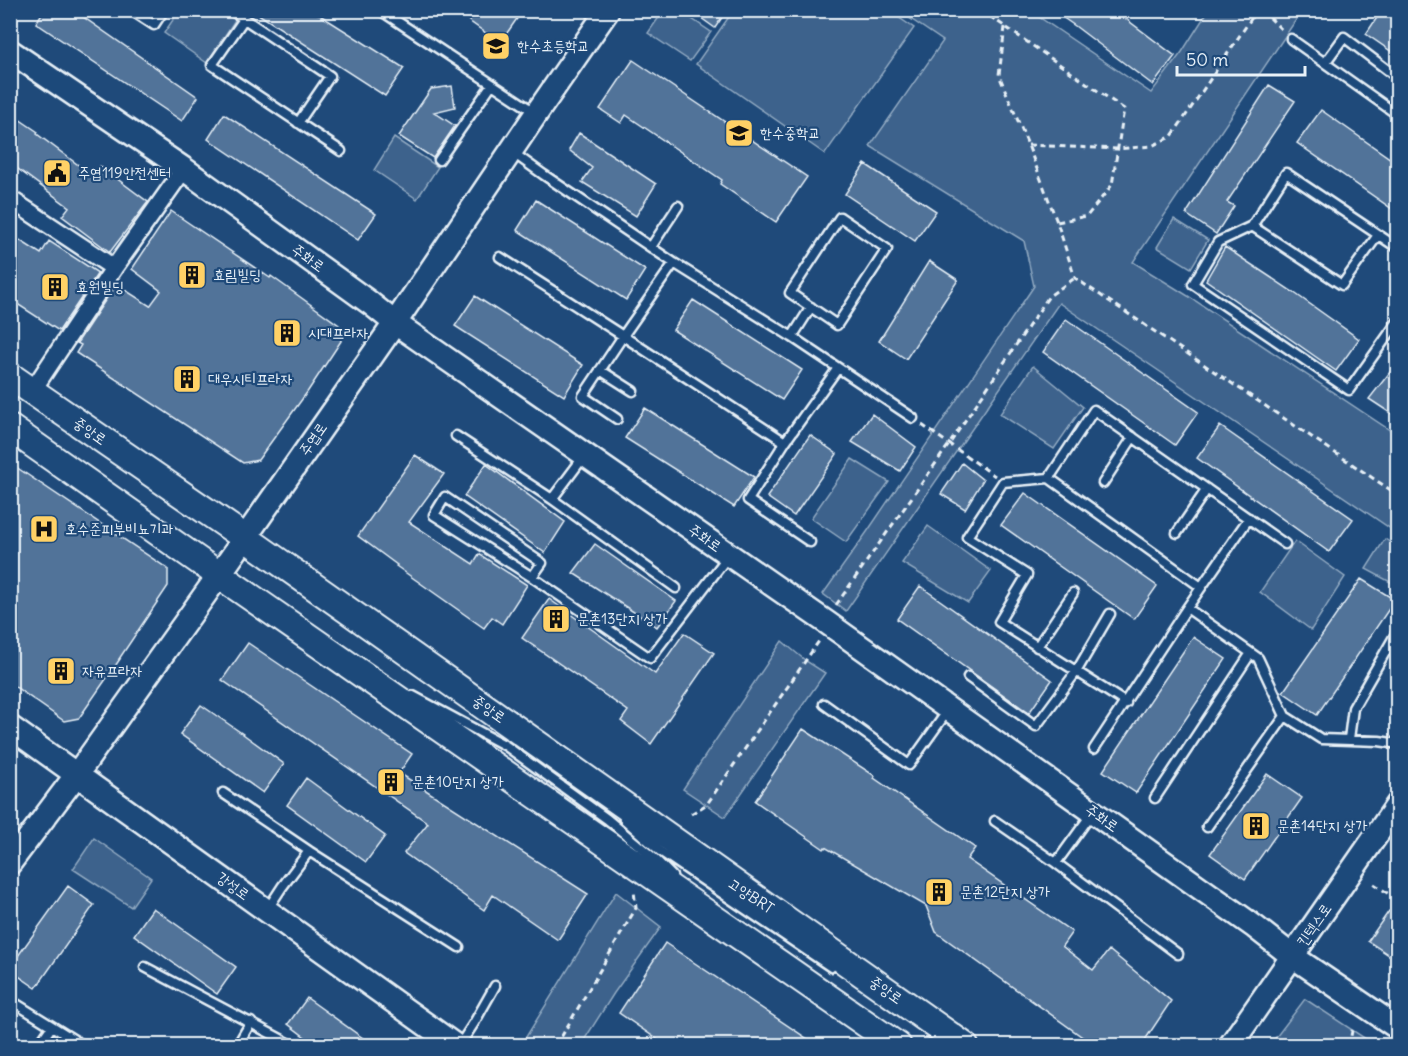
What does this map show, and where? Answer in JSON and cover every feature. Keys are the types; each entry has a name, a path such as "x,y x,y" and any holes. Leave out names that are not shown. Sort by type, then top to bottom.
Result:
{"main road":[{"name":"중앙로","path":"10,376 244,537 964,1046"},
{"path":"10,428 898,1046"}],"street":[{"name":"주엽로","path":"10,863 77,774 219,575 608,10"},
{"name":"주화로","path":"10,51 184,170 395,322 949,709 1255,927 1292,956 1398,1028"},
{"path":"32,391 114,268 184,170"},
{"path":"10,199 114,268"},
{"name":"강성로","path":"10,727 458,1046"},
{"name":"킨텍스로","path":"1230,1046 1398,804"}],"lane":[{"path":"131,10 154,25 164,10"},
{"path":"231,10 330,76 298,123"},
{"path":"380,10 536,114"},
{"path":"244,19 212,65 341,151"},
{"path":"1324,63 1344,37 1398,78"},
{"path":"1291,39 1398,115"},
{"path":"439,160 492,84"},
{"path":"512,152 674,263 792,337 913,418"},
{"path":"1398,248 1286,173 1252,226 1218,243 1193,284 1349,390 1398,321"},
{"path":"651,247 678,206"},
{"path":"840,217 887,249 837,325 811,307 790,293 840,217"},
{"path":"1252,226 1342,285 1378,235"},
{"path":"500,257 785,442"},
{"path":"617,419 583,396 674,263"},
{"path":"792,337 811,307"},
{"path":"810,542 748,500 785,442 838,368"},
{"path":"600,370 633,391"},
{"path":"1049,478 1094,410 1285,544"},
{"path":"456,436 552,499 676,588"},
{"path":"1103,483 1133,436"},
{"path":"552,499 585,454"},
{"path":"1126,703 999,622 1027,575 967,537 1003,482 1049,478 1202,587"},
{"path":"1177,533 1207,489"},
{"path":"532,577 542,563 445,497 434,514 532,577 650,658 730,555"},
{"path":"1094,749 1249,518"},
{"path":"1037,647 1073,593"},
{"path":"1187,608 1258,658 1286,716 1321,739 1350,739 1398,744"},
{"path":"968,677 1036,726 1076,672 1110,614"},
{"path":"1350,739 1353,708 1398,630"},
{"path":"316,642 396,686"},
{"path":"1155,798 1251,653"},
{"path":"406,691 506,746 608,819 655,859 709,913 734,931"},
{"path":"824,704 909,765 949,709"},
{"path":"1207,827 1286,716"},
{"path":"542,747 609,806"},
{"path":"223,793 459,947"},
{"path":"1056,863 1093,812"},
{"name":"고양BRT","path":"618,814 660,851 843,975"},
{"path":"995,821 1056,863 1178,954"},
{"path":"267,910 309,851"},
{"path":"145,967 292,1045"},
{"path":"458,1046 495,986"},
{"path":"873,993 964,1046"},
{"path":"10,1000 84,1046"},
{"path":"237,1046 251,1022"},
{"path":"38,1046 52,1026"}],"path":[{"path":"981,10 1124,109 1112,185 1087,216 1057,222"},
{"path":"1028,145 1117,149 1152,146 1172,136 1260,10 1291,39"},
{"path":"1005,27 999,75 1057,222 1075,278 1398,495"},
{"path":"833,608 950,443 1049,296 1075,278"},
{"path":"913,418 1003,482"},
{"path":"691,814 707,804 820,640"},
{"path":"1374,884 1398,900"},
{"path":"556,1046 636,908 634,891"},
{"path":"1349,1046 1353,1026"}],"shaded area":[{"path":"664,10 680,11 711,32 690,61 648,33"},
{"path":"179,11 222,11 235,20 207,63 164,33"},
{"path":"733,11 889,11 914,28 825,154 696,64"},
{"path":"899,11 1030,11 1151,93 1182,52 1208,11 1302,11 1133,262 1397,435 1397,533 1059,303 846,611 823,594 1034,286 1024,241 870,146 943,41"},
{"path":"394,138 438,167 417,199 374,170"},
{"path":"1174,219 1208,240 1191,268 1157,247"},
{"path":"1033,366 1083,407 1054,449 1000,414"},
{"path":"852,459 889,482 846,542 811,518"},
{"path":"928,526 991,571 968,603 902,563"},
{"path":"1385,539 1397,547 1398,583 1396,585 1366,569"},
{"path":"1295,541 1345,577 1311,630 1260,592"},
{"path":"782,641 825,673 725,817 683,789"},
{"path":"94,838 151,878 131,907 73,869"},
{"path":"616,892 661,927 614,993 581,1045 521,1045"},
{"path":"1305,999 1375,1045 1270,1045"}],"building":[{"path":"44,10 73,10 198,97 182,121 36,23"},
{"path":"252,10 312,10 404,68 385,96"},
{"path":"477,10 523,10 500,43 469,21"},
{"path":"690,10 727,10 715,28"},
{"path":"1052,10 1114,10 1175,56 1153,85"},
{"path":"1382,10 1398,10 1398,56 1366,34"},
{"path":"633,60 807,177 776,222 720,184 722,180 626,115 621,123 600,109"},
{"path":"1269,85 1295,101 1227,202 1234,206 1216,234 1186,214"},
{"path":"452,86 455,107 434,112 455,126 433,158 399,136 431,89"},
{"path":"1321,110 1398,164 1398,213 1297,143"},
{"path":"10,113 93,176 100,166 148,202 110,252 62,216 69,207 10,163"},
{"path":"224,114 376,214 358,240 208,139"},
{"path":"579,133 656,184 636,216 582,182 592,168 569,150"},
{"path":"865,164 936,211 915,241 845,194"},
{"path":"536,200 645,270 626,300 517,230"},
{"path":"171,211 270,278 271,276 339,325 341,341 258,460 243,463 76,353 81,345 77,343 116,284 150,306 161,291 132,269"},
{"name":"효원빌딩","path":"10,234 41,254 49,241 98,273 59,331 11,300 17,291 10,287"},
{"path":"1225,247 1359,339 1336,371 1206,280"},
{"path":"929,261 958,280 906,359 879,341"},
{"path":"475,296 583,365 564,396 455,326"},
{"path":"693,300 802,370 782,400 673,330"},
{"path":"1066,319 1198,412 1175,445 1043,352"},
{"path":"1398,362 1398,418 1369,399"},
{"path":"645,408 754,477 734,507 625,438"},
{"path":"872,414 916,447 900,471 852,442"},
{"path":"1220,426 1353,519 1329,552 1197,458"},
{"path":"810,435 837,454 794,516 767,497"},
{"path":"415,455 444,474 409,522 473,564 479,554 527,585 502,624 492,617 484,628 396,566 358,536"},
{"path":"10,463 168,569 168,586 79,718 64,721 10,683"},
{"path":"962,463 983,480 965,509 941,494"},
{"path":"486,464 565,522 545,553 464,496"},
{"path":"1025,493 1157,586 1134,619 1001,525"},
{"path":"595,544 676,601 657,627 573,573"},
{"path":"1361,579 1395,600 1317,715 1283,692"},
{"path":"920,586 1052,680 1029,713 897,619"},
{"path":"549,599 655,674 684,633 714,653 651,744 621,721 628,711 522,638"},
{"path":"1193,637 1226,659 1136,793 1103,771"},
{"name":"문촌10단지 상가","path":"248,643 412,754 399,773 588,894 558,940 493,895 484,910 404,853 428,823 222,680"},
{"path":"201,705 284,764 263,793 180,734"},
{"name":"문촌12단지 상가","path":"803,729 875,776 874,778 975,848 967,859 1072,932 1062,946 1093,970 1109,950 1171,1001 1141,1046 1095,1046 936,932 926,906 825,847 824,849 755,801"},
{"name":"문촌14단지 상가","path":"1267,774 1302,798 1245,879 1210,854"},
{"path":"306,778 385,836 366,862 287,805"},
{"path":"68,886 94,905 36,988 10,970 10,967"},
{"path":"153,908 236,967 217,994 134,935"},
{"path":"1389,911 1398,917 1398,961 1368,941"},
{"path":"665,943 818,1046 667,1046 619,1013"},
{"path":"307,998 374,1046 317,1046 288,1024"}],"place":[{"name":"한수초등학교","path":"496,46"},
{"name":"한수중학교","path":"739,133"},
{"name":"주엽119안전센터","path":"57,173"},
{"name":"효림빌딩","path":"192,275"},
{"name":"효원빌딩","path":"55,287"},
{"name":"시대프라자","path":"287,333"},
{"name":"대우시티프라자","path":"187,379"},
{"name":"호수준피부비뇨기과","path":"44,529"},
{"name":"문촌13단지 상가","path":"556,619"},
{"name":"자유프라자","path":"61,671"},
{"name":"문촌10단지 상가","path":"391,782"},
{"name":"문촌14단지 상가","path":"1256,826"},
{"name":"문촌12단지 상가","path":"939,892"}]}
